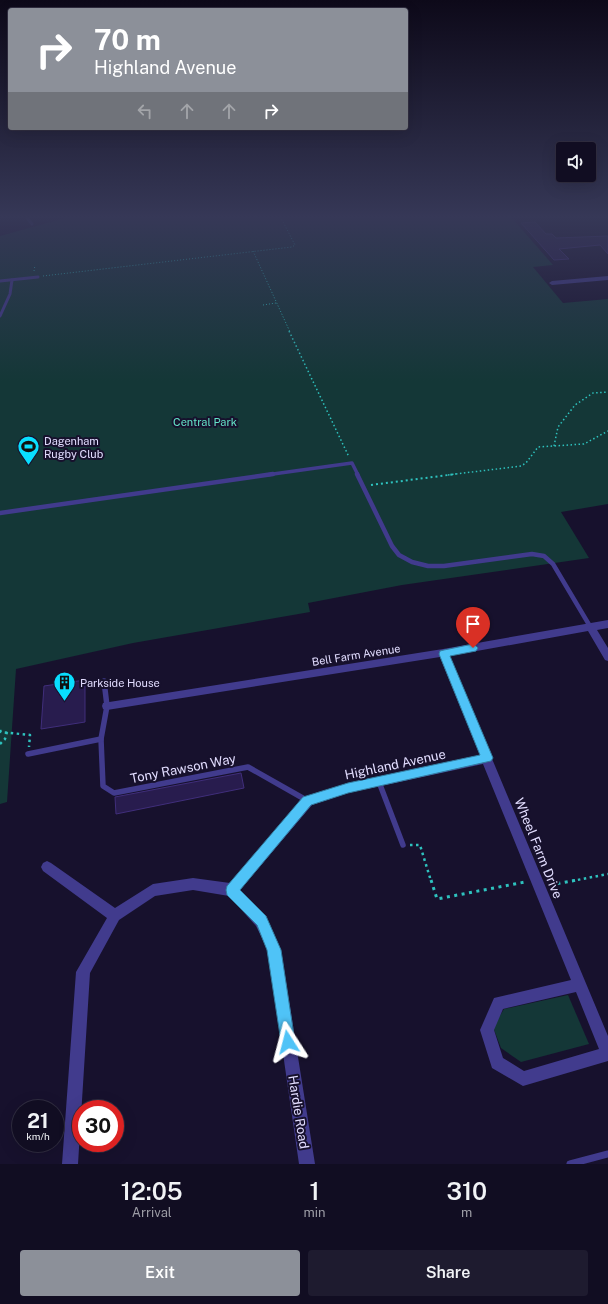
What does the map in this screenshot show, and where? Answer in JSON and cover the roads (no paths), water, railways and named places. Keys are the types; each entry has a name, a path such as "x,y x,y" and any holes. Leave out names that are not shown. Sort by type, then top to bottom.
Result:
{"street":[{"path":"552,284 608,278"},
{"name":"Bell Farm Avenue","path":"107,706 444,654 608,624"},
{"path":"591,628 608,657"},
{"name":"Wheel Farm Drive","path":"444,654 608,1054"},
{"name":"Highland Avenue","path":"308,801 348,788 487,758"},
{"path":"70,1164 83,972 115,916 153,890 193,884 232,890 308,801"},
{"path":"47,867 115,916"},
{"name":"Hardie Road","path":"232,890 261,921 274,950 307,1164"},
{"path":"579,985 499,1003 487,1030 497,1063 522,1079 608,1054"}],"lane":[{"path":"0,281 38,277"},
{"path":"0,316 10,294 12,280"},
{"path":"0,513 352,463 392,546 399,555 412,562 434,566 444,566 532,554 544,555 549,558 553,564 591,628"},
{"path":"28,754 102,739 107,706 104,681"},
{"name":"Tony Rawson Way","path":"102,739 103,786 114,793 248,767 308,801"},
{"path":"379,782 403,845"},
{"path":"570,1164 608,1154"}],"place":[{"name":"Dagenham Rugby Club","path":"29,466"},
{"name":"Parkside House","path":"64,702"}],"park label":[{"name":"Central Park","path":"205,422"}]}
